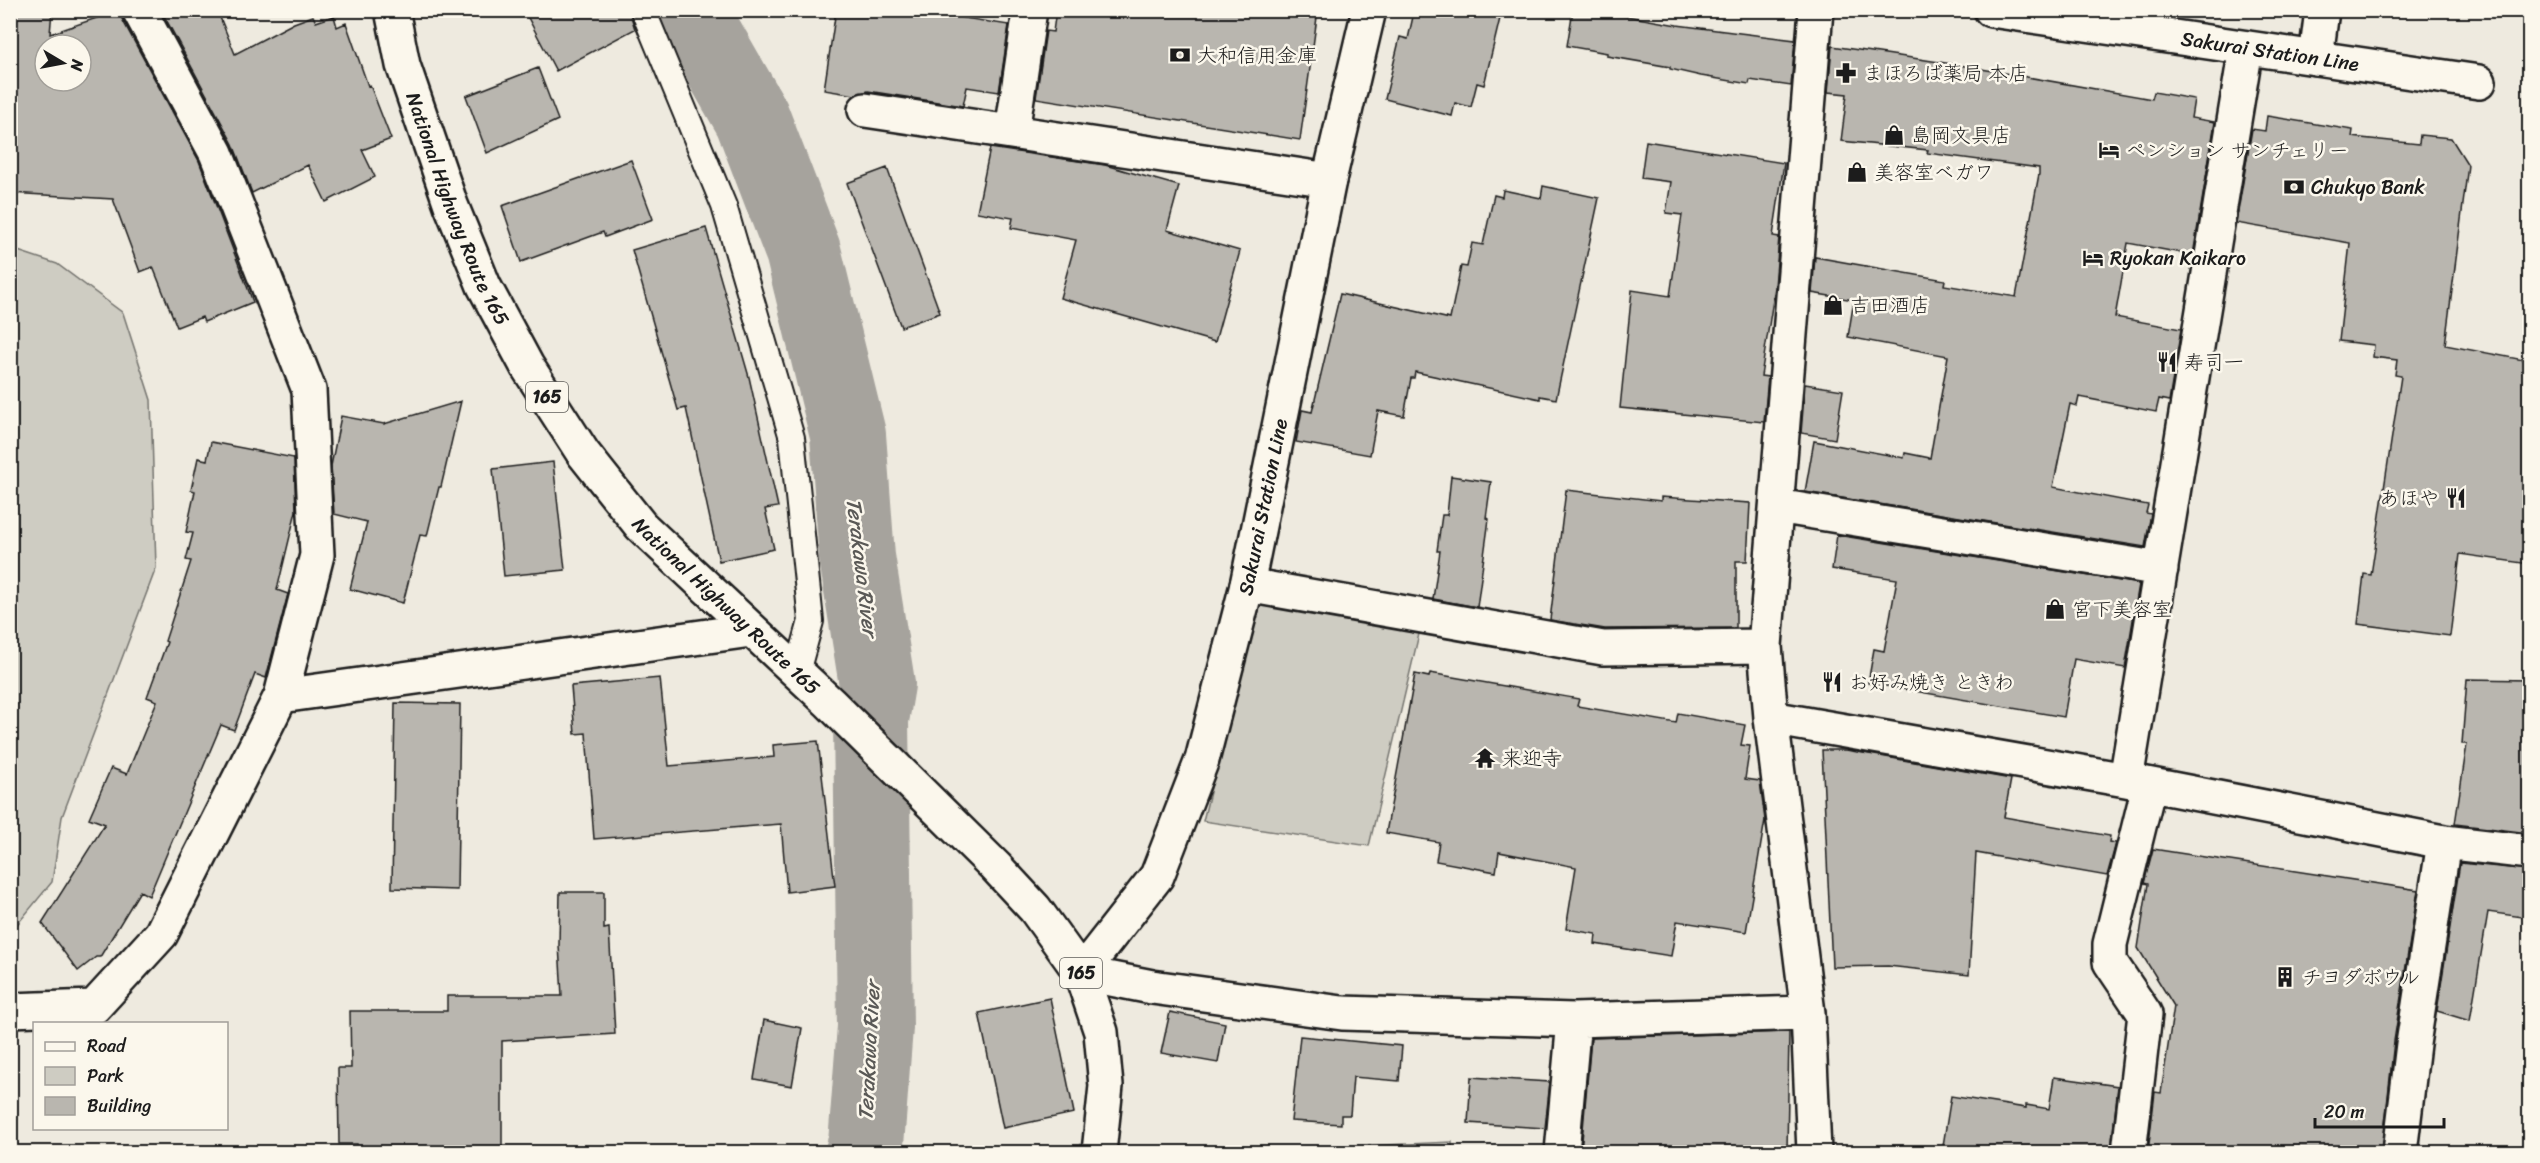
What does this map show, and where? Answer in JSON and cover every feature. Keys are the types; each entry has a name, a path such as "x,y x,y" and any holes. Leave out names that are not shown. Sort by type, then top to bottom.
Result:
{"main road":[{"path":"10,1010 94,1008 161,934 281,696 316,555 309,390 216,153 139,10"},
{"name":"National Highway Route 165","path":"392,10 403,65 451,205 484,286 527,366 583,453 641,526 830,703 963,834 1035,909 1081,973 1101,1032 1106,1086 1099,1152"},
{"path":"1012,132 1030,10"},
{"name":"Sakurai Station Line","path":"1081,973 1157,876 1202,760 1247,585 1329,180 1368,10"},
{"path":"1814,1152 1808,1013 1771,718 1765,646 1816,10"},
{"name":"Sakurai Station Line","path":"1991,10 2479,82"},
{"path":"2316,58 2322,10"},
{"path":"2129,1152 2145,1014 2110,962 2110,944 2138,783 2161,568 2246,48"},
{"path":"865,110 1329,180"},
{"path":"1777,506 2161,568"},
{"path":"1247,585 1603,648 1765,646"},
{"path":"281,696 751,630"},
{"path":"1771,718 2138,783 2444,842 2529,852"},
{"path":"2400,1152 2413,1044 2444,842"},
{"path":"1081,973 1152,987 1342,1013 1574,1020 1808,1013"},
{"path":"1563,1152 1574,1020"}],"lane":[{"path":"643,10 724,206 792,438 811,621 797,672"}],"green space":[{"path":"18,251 57,264 123,313 151,400 156,568 62,817 52,882 11,932 10,254"},
{"path":"1256,602 1423,617 1369,846 1203,821"},
{"path":"1452,1142 1452,1152 1275,1152 1274,1150"}],"building":[{"path":"10,10 52,10 50,33 33,33 33,93 93,93 93,33 53,33 120,10 122,19 199,161 253,302 204,322 202,317 177,327 153,267 140,272 113,199 10,193"},
{"path":"161,10 217,10 235,54 294,23 313,16 316,22 334,16 337,27 346,23 368,86 370,85 391,139 362,150 375,177 326,202 308,165 252,193 233,144"},
{"path":"524,10 629,10 635,29 556,71"},
{"path":"836,10 914,10 1009,25 999,92 967,87 963,106 868,91 855,95 824,90"},
{"name":"大和信用金庫","path":"1056,10 1318,10 1300,140 1036,98 1046,31 1053,32"},
{"path":"1422,10 1502,10 1484,85 1477,83 1471,107 1455,103 1452,116 1385,99 1400,37 1408,39 1414,12"},
{"path":"1573,10 1616,10 1615,14 1677,25 1795,40 1791,86 1750,80 1749,84 1701,76 1670,69 1670,67 1607,56 1607,53 1567,46"},
{"path":"1832,46 1959,65 2152,99 2154,92 2194,99 2191,118 2215,122 2193,255 2128,243 2115,317 2181,329 2169,401 2159,399 2156,412 2079,397 2077,406 2070,404 2053,487 2148,505 2146,513 2151,514 2145,547 1805,492 1814,441 1904,458 1905,453 1930,458 1948,356 1848,337 1854,300 1812,293 1815,257 1945,280 1944,285 2016,297 2039,174 2039,168 1927,153 1928,150 1841,141 1847,94 1828,92"},
{"path":"538,68 558,120 487,153 466,96"},
{"path":"2267,116 2353,130 2352,137 2419,144 2420,135 2451,138 2468,165 2445,345 2529,361 2529,564 2460,554 2450,636 2358,624 2364,574 2371,575 2401,376 2395,375 2397,360 2373,357 2374,345 2339,341 2350,243 2236,223 2252,129 2265,131"},
{"path":"1646,141 1784,163 1773,236 1779,237 1775,287 1761,376 1768,377 1764,422 1620,408 1632,290 1670,296 1682,215 1666,213 1671,182 1641,178"},
{"path":"990,148 1105,165 1179,186 1167,230 1240,251 1215,342 1060,298 1076,240 1011,228 1013,218 977,212"},
{"path":"631,160 653,219 605,237 603,232 521,262 502,206"},
{"path":"887,168 940,313 901,327 847,183"},
{"path":"1543,186 1599,198 1556,399 1540,396 1540,399 1415,372 1414,378 1411,378 1404,416 1378,411 1370,455 1296,442 1302,410 1312,412 1340,294 1450,319 1461,266 1467,267 1472,243 1483,245 1494,195 1502,197 1503,190 1541,198"},
{"path":"706,228 749,377 778,507 765,509 774,549 719,561 686,408 678,410 632,250"},
{"path":"1805,384 1843,390 1835,439 1801,433"},
{"path":"461,401 427,536 420,535 403,603 350,589 367,522 334,514 331,466 341,416 384,424"},
{"path":"211,442 294,458 296,511 277,590 288,594 266,678 255,674 234,730 221,725 149,896 140,891 100,957 96,957 78,971 42,923 105,824 89,818 111,768 127,774 157,701 147,697 167,642 165,641 191,561 186,560 193,533 186,532 195,491 191,490 198,458 207,460"},
{"path":"553,462 565,570 504,576 493,469"},
{"path":"1451,476 1491,482 1486,518 1489,519 1477,607 1433,599 1440,551 1437,551 1442,515 1447,515"},
{"path":"1566,490 1661,501 1661,497 1750,503 1747,561 1736,561 1736,628 1605,629 1550,620"},
{"path":"1837,535 2139,584 2125,668 2074,659 2064,717 1868,683 1874,649 1884,651 1897,579 1832,569"},
{"path":"1430,673 1579,699 1577,706 1676,723 1678,713 1745,725 1741,745 1750,746 1745,779 1760,781 1765,820 1746,932 1677,921 1671,956 1595,944 1596,934 1566,929 1576,867 1499,852 1496,872 1436,861 1439,842 1386,833 1415,674 1429,677"},
{"path":"660,678 669,766 774,757 773,745 818,741 835,886 787,892 781,824 594,839 586,733 575,734 571,686"},
{"path":"2467,679 2529,680 2529,833 2455,824 2467,744 2462,744"},
{"path":"395,703 460,704 457,890 392,888"},
{"path":"1822,750 1846,750 2011,779 2004,817 2110,836 2109,842 2116,843 2107,876 1976,853 1969,975 1888,966 1832,967"},
{"name":"チヨダボウル","path":"2153,849 2418,890 2394,1041 2382,1152 2148,1152 2155,1092 2161,1093 2174,1006 2138,948 2148,884 2144,883"},
{"path":"2460,863 2529,870 2529,918 2488,912 2470,1021 2437,1011"},
{"path":"560,892 604,892 604,929 609,928 615,1034 502,1041 502,1152 357,1152 357,1144 339,1144 338,1068 351,1068 350,1011 447,1011 447,996 562,996 559,945"},
{"path":"1050,998 1074,1113 1003,1128 979,1013"},
{"path":"1170,1012 1225,1023 1218,1063 1161,1053"},
{"path":"764,1020 802,1028 792,1086 754,1079"},
{"path":"1789,1032 1787,1152 1581,1152 1591,1038"},
{"path":"1300,1036 1402,1046 1399,1081 1353,1077 1350,1115 1341,1115 1341,1124 1291,1121"},
{"path":"1471,1077 1550,1082 1545,1128 1468,1123"},
{"path":"2054,1077 2118,1086 2111,1152 1942,1152 1951,1096 2026,1108 2026,1105 2049,1109"}],"waterway":[{"name":"Terakawa River","path":"690,10 752,118 803,251 848,435 857,557 877,684 871,720 875,1027 866,1144 863,1152"}],"place":[{"name":"大和信用金庫","path":"1180,55"},
{"name":"まほろば薬局 本店","path":"1846,73"},
{"name":"島岡文具店","path":"1894,135"},
{"name":"ペンション サンチェリー","path":"2109,150"},
{"name":"美容室ベガワ","path":"1857,172"},
{"name":"Chukyo Bank","path":"2294,187"},
{"name":"Ryokan Kaikaro","path":"2093,258"},
{"name":"吉田酒店","path":"1833,305"},
{"name":"寿司一","path":"2167,362"},
{"name":"あほや","path":"2456,498"},
{"name":"宮下美容室","path":"2055,609"},
{"name":"お好み焼き ときわ","path":"1832,682"},
{"name":"来迎寺","path":"1485,758"},
{"name":"チヨダボウル","path":"2285,977"}]}
